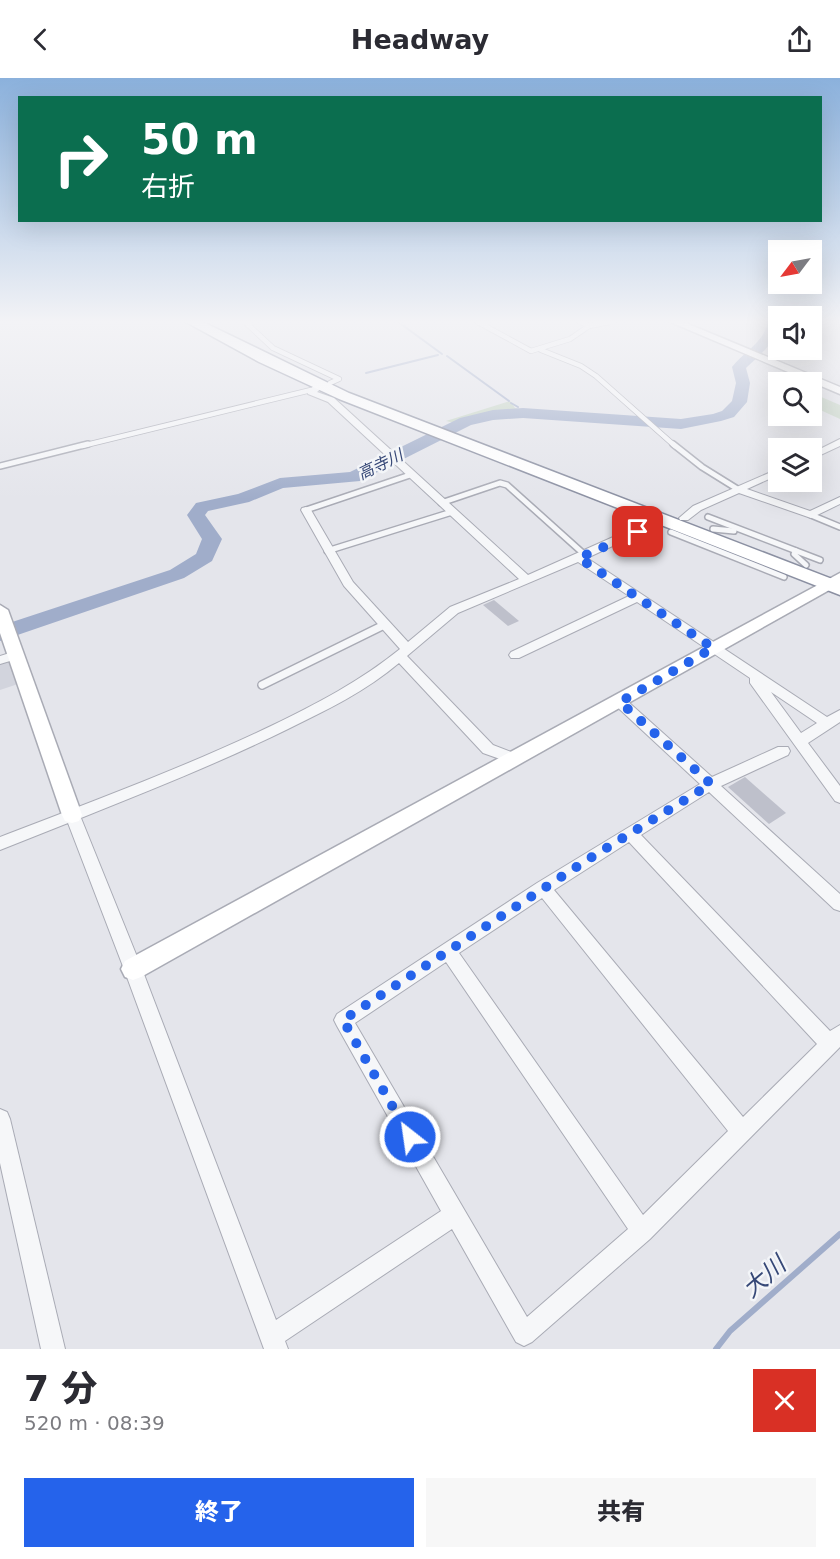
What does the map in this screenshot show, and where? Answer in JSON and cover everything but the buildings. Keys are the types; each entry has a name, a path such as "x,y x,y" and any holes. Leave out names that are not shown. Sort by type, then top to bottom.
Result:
{"highway":[{"path":"309,380 444,431 676,524 781,571 837,582"},
{"path":"310,380 320,386"},
{"path":"676,524 711,523 807,559 837,582"}],"street":[{"path":"815,380 840,391"},
{"path":"320,386 331,400 410,475 526,579"},
{"path":"822,451 840,442"},
{"path":"0,844 221,756 315,710 376,675 454,610 582,556 676,524 697,508 768,476"},
{"path":"738,490 811,515 840,500"},
{"path":"306,510 327,551 348,584 384,625 403,652 488,749 514,759"},
{"path":"582,556 637,597 827,723"},
{"path":"133,969 620,702 713,648 837,582"},
{"path":"515,655 637,597"},
{"path":"0,610 8,657 133,969 274,1343 455,1215"},
{"path":"748,671 840,797"},
{"path":"620,702 840,904"},
{"path":"800,741 840,715"},
{"path":"631,834 835,1039 642,1231 524,1334 343,1020 543,888 711,784 783,751"},
{"path":"543,888 742,1132"},
{"path":"448,951 642,1231"},
{"path":"0,1119 53,1349"}],"lane":[{"path":"0,466 335,380"},
{"path":"601,380 648,424 702,468 738,490"},
{"path":"306,510 410,475"},
{"path":"441,503 500,483 507,484 582,556"},
{"path":"327,551 452,512"},
{"path":"811,515 840,527"},
{"path":"711,523 747,532 807,559"},
{"path":"711,523 747,532"},
{"path":"676,524 700,543"},
{"path":"676,524 700,543 747,562 781,571"},
{"path":"747,562 781,571"},
{"path":"261,685 384,625"}],"shaded area":[{"path":"9,660 18,684 0,690 0,663"}],"green space":[{"path":"822,397 840,405 840,419 822,411"},
{"path":"510,401 515,408 533,411 500,411 465,421 446,421"},
{"path":"560,412 630,416 637,419 620,418"}],"waterway":[{"path":"480,380 509,401"},
{"name":"高寺川","path":"0,634 177,574 205,557 212,539 196,515 202,507 243,498 280,483 354,477 466,421 493,415 523,413 681,424 715,418 728,414 739,402 742,380"},
{"path":"511,403 518,407"},
{"name":"大川","path":"716,1349 730,1331 840,1234"}],"route":[{"path":"410,1137 343,1020 587,860 711,784 620,702 713,648 579,558 638,532"}]}
